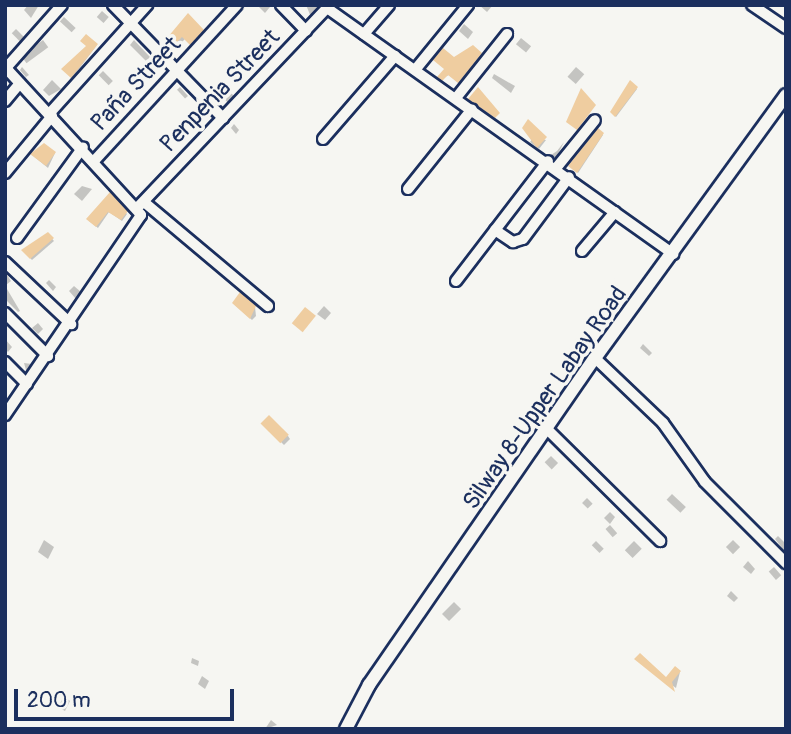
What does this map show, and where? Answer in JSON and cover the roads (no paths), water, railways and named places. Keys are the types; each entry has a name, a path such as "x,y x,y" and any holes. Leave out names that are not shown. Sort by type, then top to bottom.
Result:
{"main road":[{"name":"Silway 8-Upper Labay Road","path":"346,729 369,685 548,430 595,358 786,95"}],"street":[{"path":"62,5 6,68 50,115 142,204 268,306"},
{"path":"113,5 223,118"},
{"path":"5,173 50,115 148,5"},
{"name":"Paña Street","path":"95,160 237,5"},
{"path":"281,5 306,31"},
{"path":"364,34 389,5"},
{"path":"415,70 468,5"},
{"path":"752,5 764,9 786,28"},
{"path":"328,6 395,57 553,164 673,254"},
{"name":"Penpenia Street","path":"142,204 328,6"},
{"path":"456,98 507,34"},
{"path":"323,139 395,57"},
{"path":"5,101 20,83"},
{"path":"408,189 472,109"},
{"path":"456,281 495,230 595,120"},
{"path":"17,238 83,147"},
{"path":"495,230 513,242 523,239 569,177"},
{"path":"5,415 137,226 142,204"},
{"path":"582,251 615,212"},
{"path":"5,262 71,324"},
{"path":"5,313 48,356"},
{"path":"595,358 663,423 705,482 786,563"},
{"path":"5,362 27,384"},
{"path":"5,394 13,402"},
{"path":"548,430 660,541"}]}
